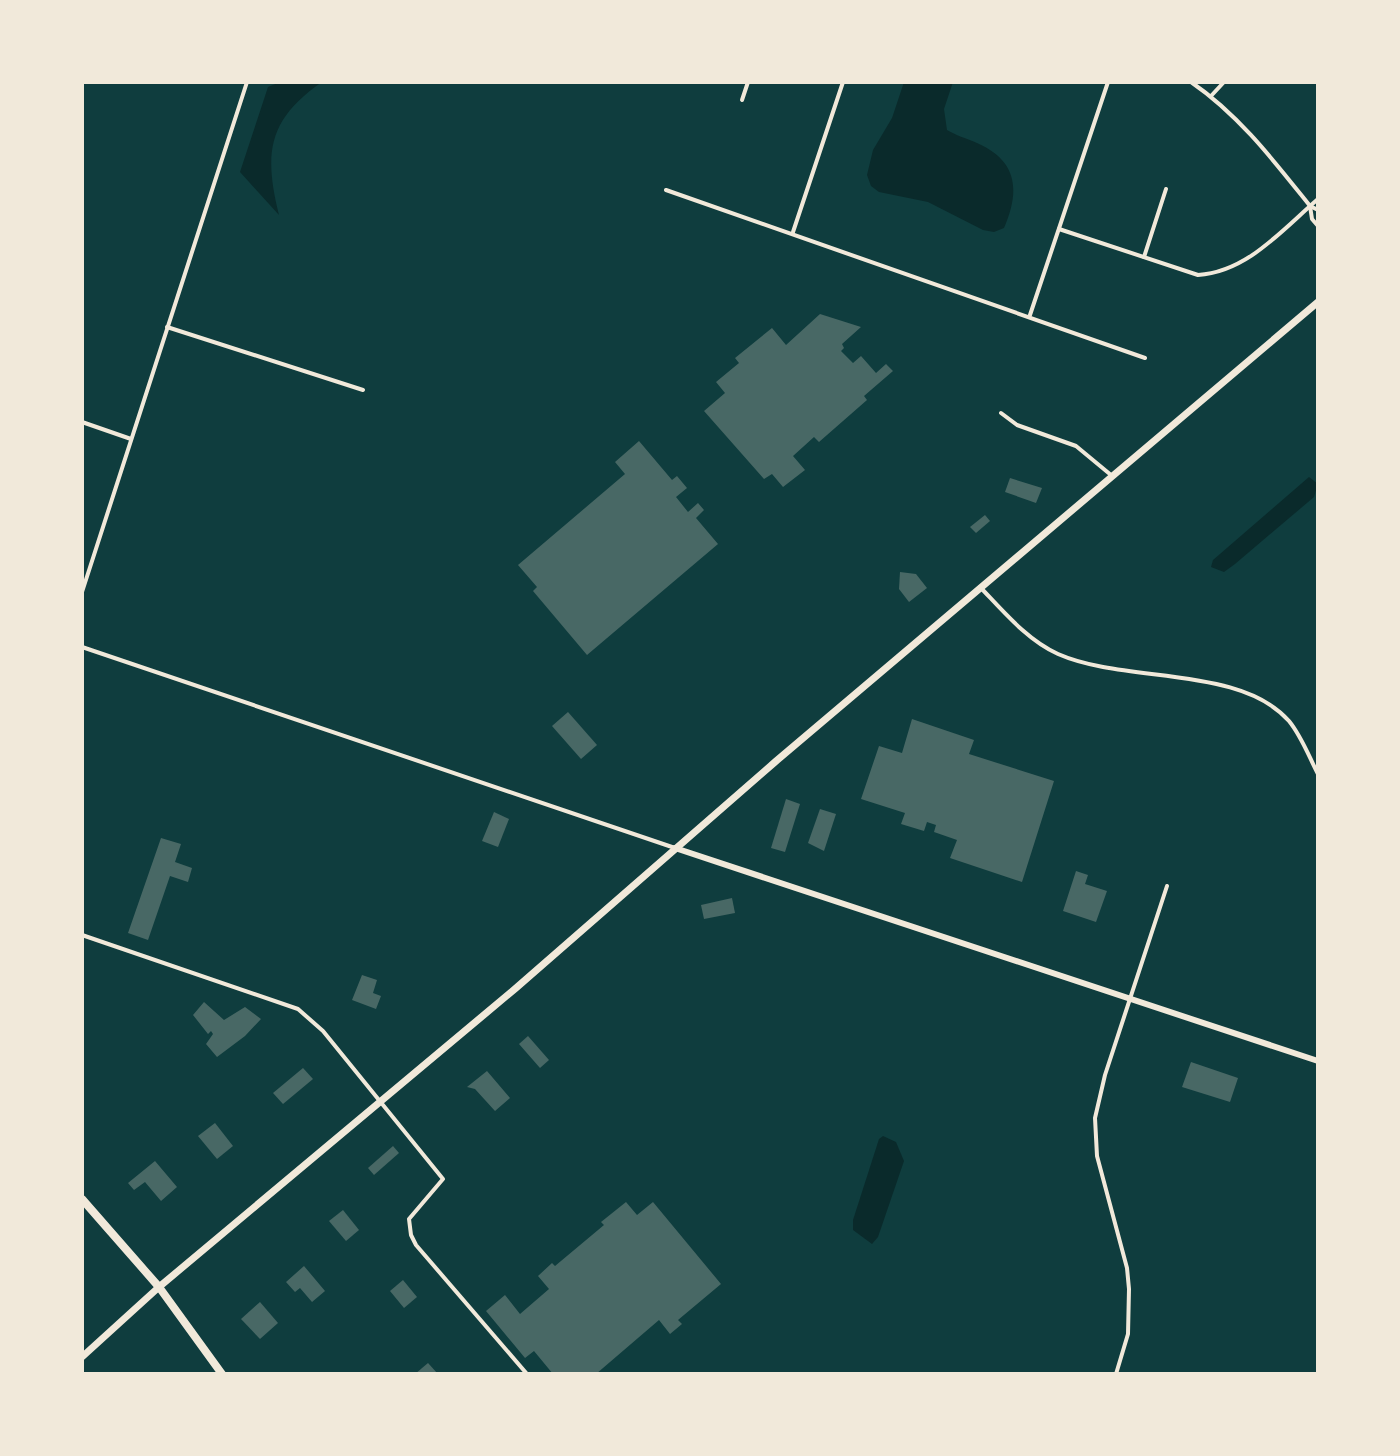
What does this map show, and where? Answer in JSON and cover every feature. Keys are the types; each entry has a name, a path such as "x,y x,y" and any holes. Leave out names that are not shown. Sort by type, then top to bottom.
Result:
{"highway":[{"path":"82,1199 159,1287 222,1374"}],"main road":[{"path":"82,1357 159,1287 1318,302"}],"street":[{"path":"82,592 247,82"},
{"path":"742,100 748,82"},
{"path":"793,232 843,82"},
{"path":"1030,315 1108,82"},
{"path":"1191,82 1211,96 1258,142 1310,206 1318,210"},
{"path":"1211,96 1224,82"},
{"path":"1144,257 1166,189"},
{"path":"666,190 1030,315 1145,358"},
{"path":"1059,229 1198,275 1220,273 1239,266 1318,199"},
{"path":"1310,206 1312,219 1318,226"},
{"path":"167,327 363,390"},
{"path":"1001,413 1017,425 1076,446 1113,477"},
{"path":"82,422 131,439"},
{"path":"980,587 1014,623 1056,653 1118,672 1218,685 1271,706 1300,738 1318,774"},
{"path":"82,647 1318,1061"},
{"path":"1116,1374 1128,1334 1129,1289 1127,1268 1097,1156 1095,1118 1167,886"},
{"path":"82,935 298,1009 323,1031 443,1179 414,1210 409,1219 411,1235 527,1374"}],"water":[{"path":"280,82 322,82 290,110 274,140 272,174 279,215 240,172 268,87"},
{"path":"904,82 953,82 944,109 947,130 991,150 1008,168 1012,178 1012,202 1004,228 994,232 983,230 928,202 879,192 871,186 867,175 873,150 892,118"},
{"path":"1309,477 1318,484 1314,497 1224,572 1211,567 1213,560"},
{"path":"883,1136 896,1142 904,1161 878,1237 872,1244 853,1230 853,1220 879,1139"}],"building":[{"path":"820,314 861,327 842,344 844,348 841,351 853,363 861,356 876,373 886,364 893,371 864,396 867,400 819,442 814,437 793,456 805,470 783,487 772,474 764,479 704,411 725,393 716,382 739,363 735,358 772,328 786,345"},
{"path":"639,441 672,480 677,476 687,488 676,497 688,512 698,503 704,510 696,518 718,544 587,655 533,591 537,587 518,565 625,474 615,462"},
{"path":"1010,478 1042,488 1036,503 1005,492"},
{"path":"985,515 990,521 976,533 970,527"},
{"path":"900,572 916,574 927,588 909,602 899,589"},
{"path":"568,712 597,745 581,759 552,726"},
{"path":"912,719 974,740 969,754 1054,781 1022,882 950,858 957,840 934,832 936,825 927,822 924,831 901,824 905,813 861,799 879,746 902,753"},
{"path":"786,799 800,804 785,852 771,848"},
{"path":"820,809 836,814 824,851 808,843"},
{"path":"494,812 509,819 498,847 482,841"},
{"path":"161,838 181,844 175,862 192,868 188,882 170,876 148,940 128,933"},
{"path":"1076,871 1088,875 1085,884 1107,891 1096,922 1063,911"},
{"path":"732,898 735,913 704,919 701,905"},
{"path":"362,975 377,980 373,993 381,996 376,1009 352,1000"},
{"path":"204,1002 224,1020 245,1007 261,1019 245,1036 217,1057 206,1044 213,1034 211,1031 208,1034 193,1015"},
{"path":"528,1036 549,1060 540,1068 519,1044"},
{"path":"1191,1062 1238,1078 1230,1102 1182,1087"},
{"path":"303,1068 313,1079 283,1104 273,1093"},
{"path":"487,1071 510,1098 495,1111 475,1089 467,1087"},
{"path":"215,1123 233,1146 217,1159 198,1136"},
{"path":"393,1146 399,1153 374,1175 368,1168"},
{"path":"155,1161 177,1187 161,1201 145,1182 134,1190 128,1183"},
{"path":"626,1202 637,1215 653,1202 721,1284 678,1320 682,1324 670,1334 659,1320 596,1374 553,1374 534,1351 525,1358 486,1311 505,1295 520,1314 549,1289 538,1276 552,1263 555,1266 604,1225 601,1222"},
{"path":"343,1210 359,1230 346,1241 329,1221"},
{"path":"304,1266 325,1291 312,1302 300,1288 295,1292 286,1282"},
{"path":"403,1280 417,1297 404,1308 390,1291"},
{"path":"260,1302 278,1323 260,1339 241,1319"},
{"path":"428,1363 438,1374 415,1374"}]}
